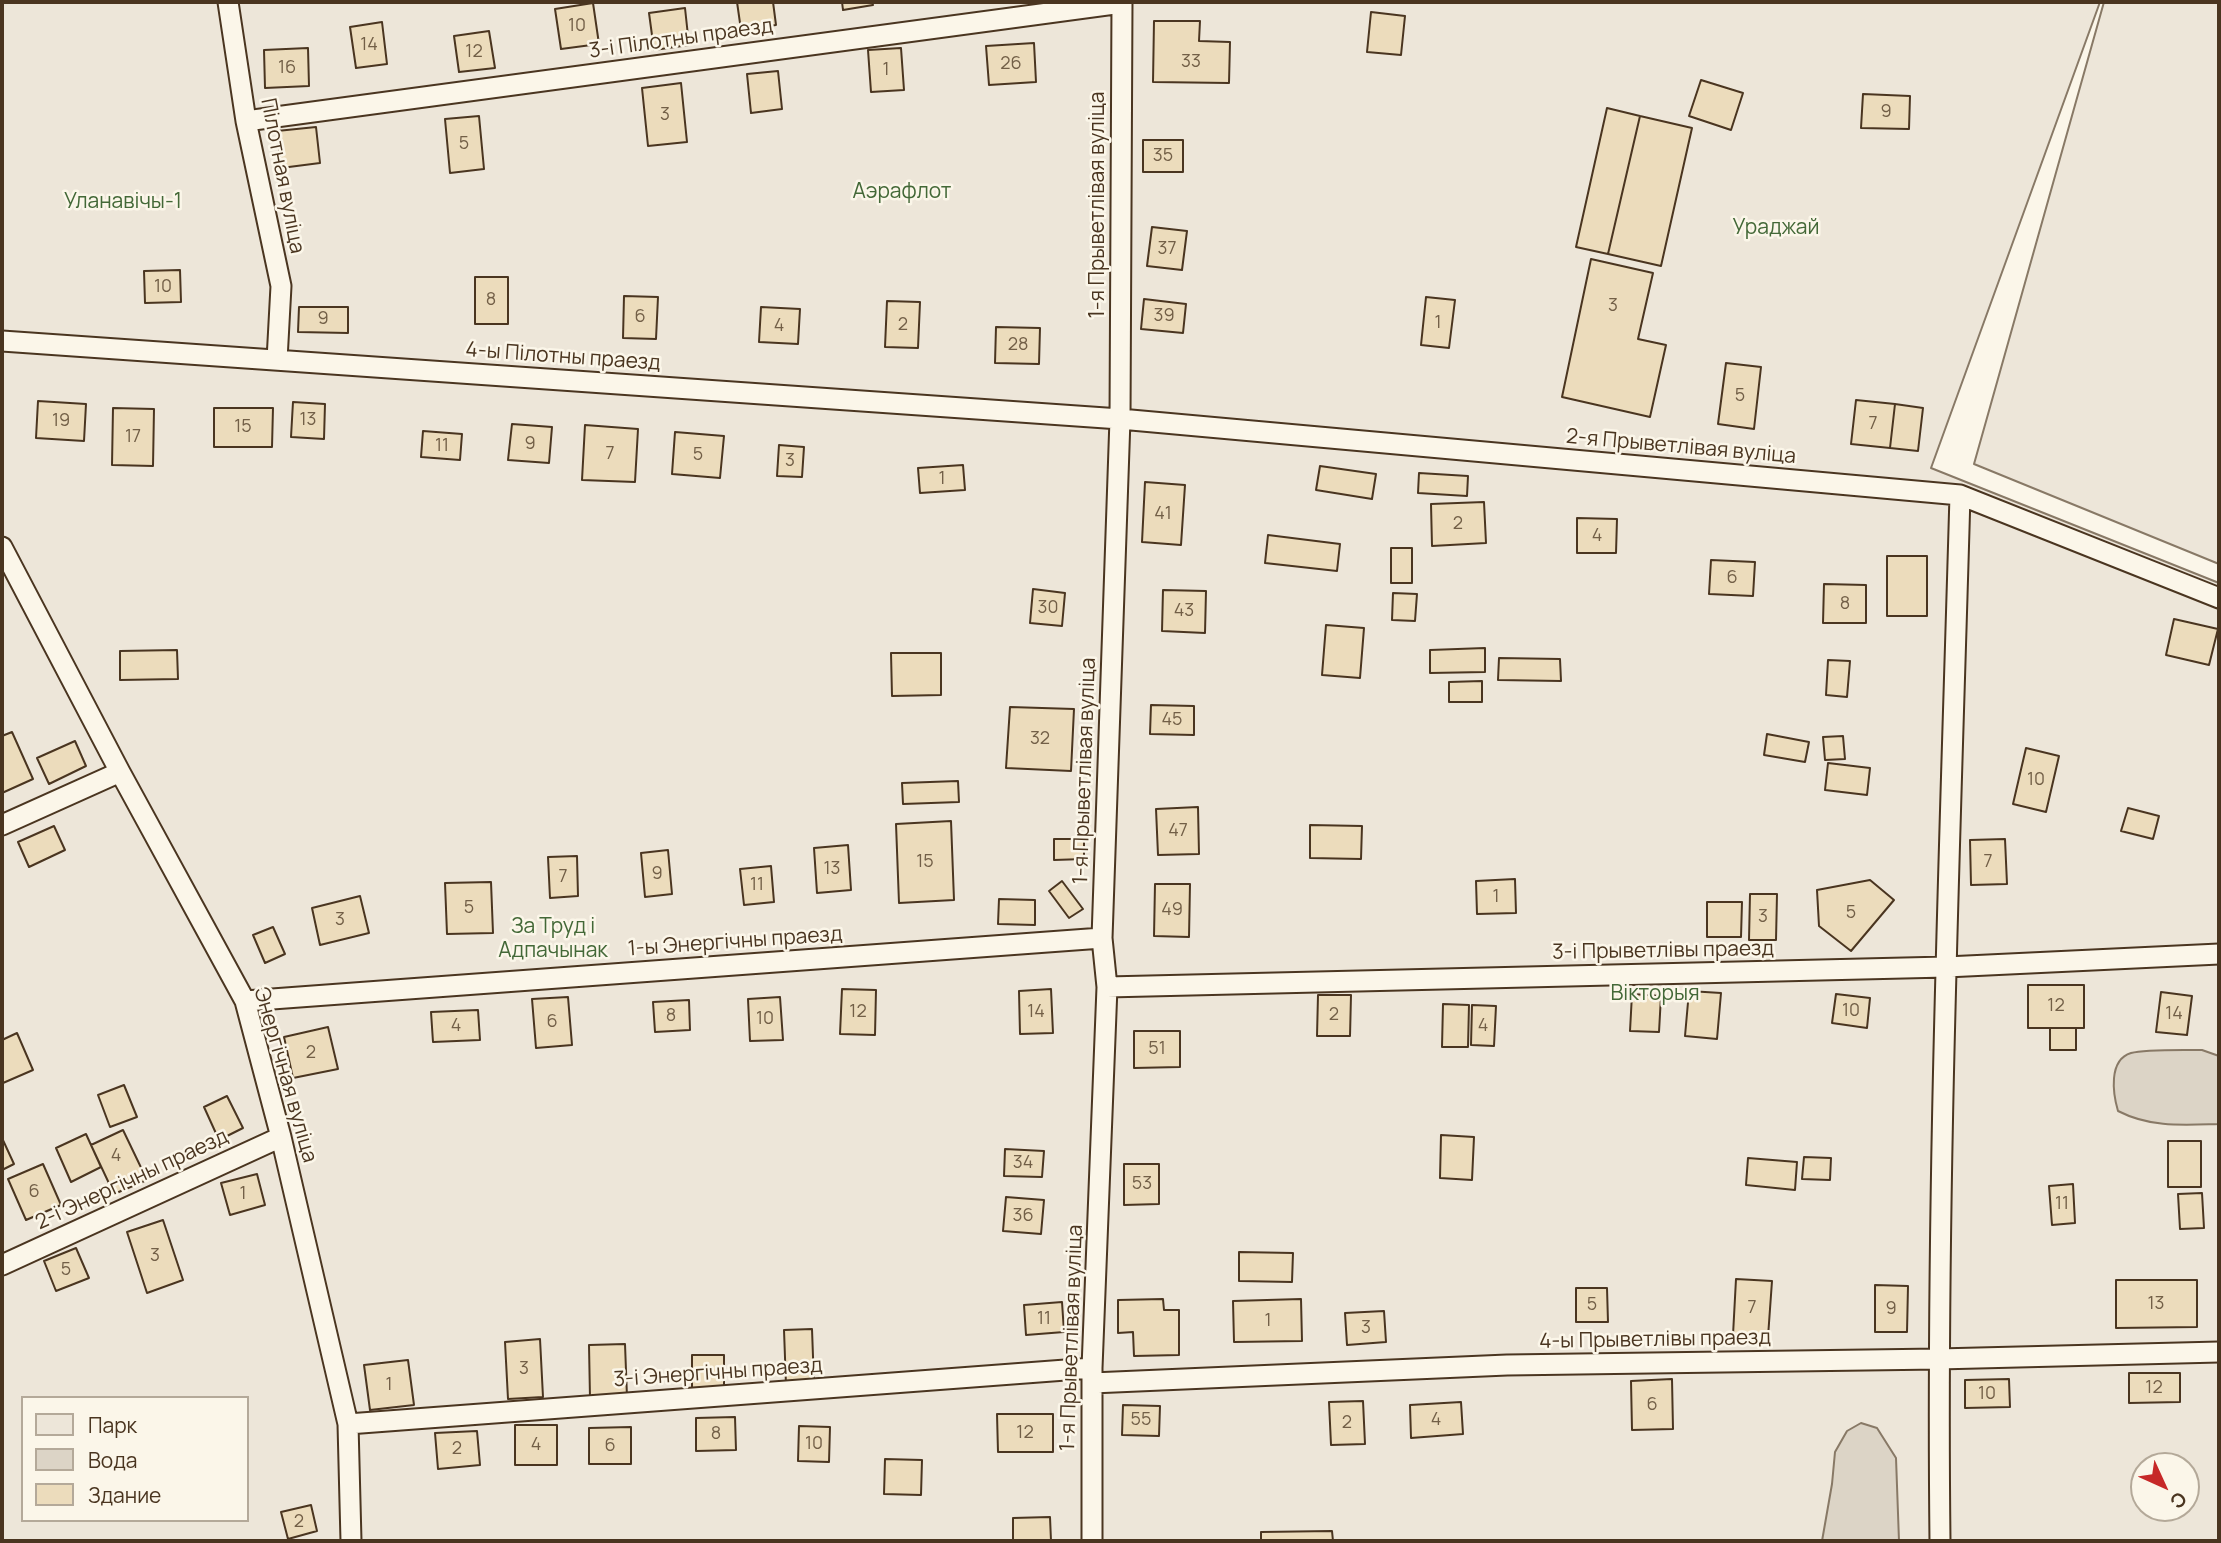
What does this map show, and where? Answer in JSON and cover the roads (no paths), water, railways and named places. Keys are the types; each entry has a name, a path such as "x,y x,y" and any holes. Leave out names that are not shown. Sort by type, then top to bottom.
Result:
{"lane":[{"name":"Пілотная вуліца","path":"228,2 246,121 281,286 277,360"},
{"name":"3-і Пілотны праезд","path":"246,121 1122,3"},
{"name":"1-я Прыветлівая вуліца","path":"1092,1541 1092,1376 1107,987 1102,938 1121,419 1122,3"},
{"name":"4-ы Пілотны праезд","path":"2,341 1121,419"},
{"name":"2-я Прыветлівая вуліца","path":"1121,419 1960,495 2219,598"},
{"path":"1940,1541 1938,1359 1960,495"},
{"name":"Энергічная вуліца","path":"2,547 245,1002 281,1137 348,1424 351,1541"},
{"path":"2,825 120,772"},
{"name":"1-ы Энергічны праезд","path":"245,1002 1102,938"},
{"name":"3-і Прыветлівы праезд","path":"1107,987 1946,967 2219,954"},
{"name":"2-і Энергічны праезд","path":"2,1265 281,1137"},
{"name":"4-ы Прыветлівы праезд","path":"1092,1376 1507,1365 2219,1352"},
{"name":"3-і Энергічны праезд","path":"348,1424 1092,1376"}],"water":[{"path":"2202,1050 2219,1056 2219,1124 2155,1123 2118,1111 2114,1078 2115,1070 2124,1057 2146,1051"},
{"path":"1861,1423 1877,1428 1896,1458 1899,1541 1822,1541 1835,1452 1847,1431"}],"park label":[{"name":"Аэрафлот","path":"902,192"},
{"name":"Уланавічы-1","path":"123,202"},
{"name":"Ураджай","path":"1776,228"},
{"name":"За Труд і Адпачынак","path":"553,939"},
{"name":"Вікторыя","path":"1655,994"}]}
